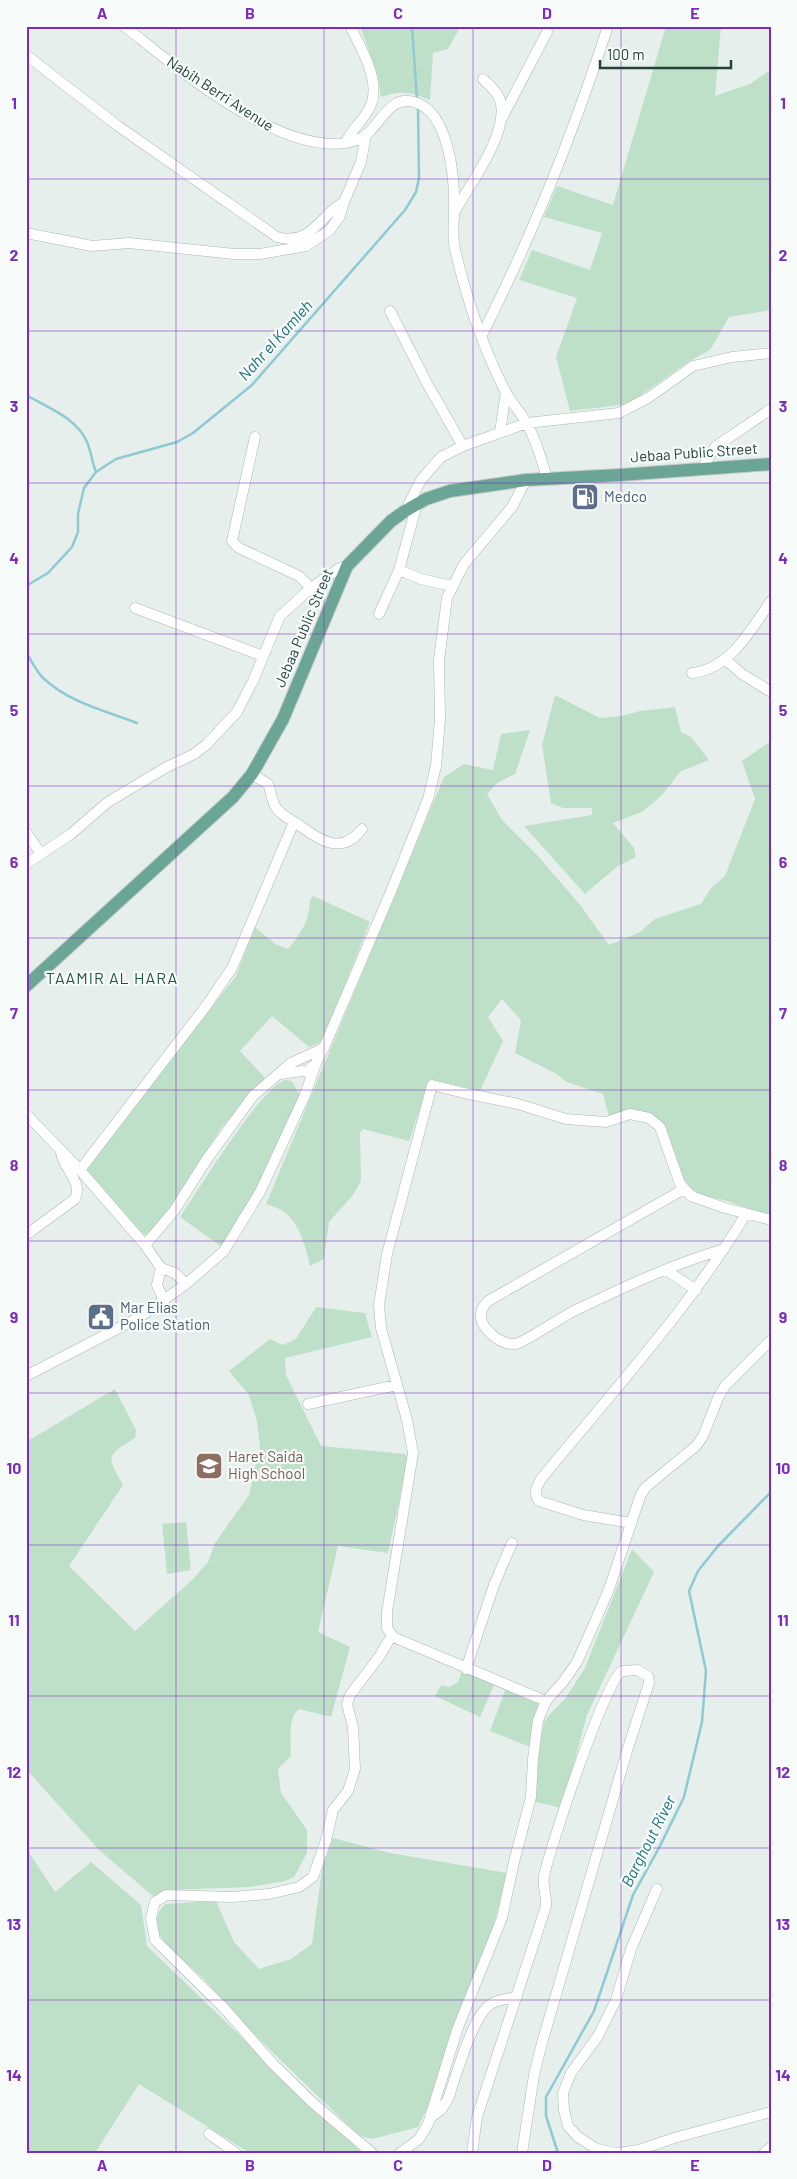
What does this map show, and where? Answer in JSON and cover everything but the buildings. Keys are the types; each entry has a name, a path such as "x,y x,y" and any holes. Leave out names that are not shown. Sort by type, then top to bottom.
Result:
{"main road":[{"name":"Jebaa Public Street","path":"26,986 233,797 252,774 283,720 347,566 391,521 405,510 450,491 526,480 771,464"}],"street":[{"name":"Nabih Berri Avenue","path":"124,26 189,76 260,124 290,137 309,141 346,142 366,135"},
{"path":"346,142 368,111 374,94 373,82 367,63 350,26"},
{"path":"482,335 569,143 608,26"},
{"path":"454,212 485,159 495,139 501,119 546,32"},
{"path":"26,55 118,126 276,237 284,239 304,235 319,225 336,206 344,202"},
{"path":"483,79 497,93 501,104 501,119"},
{"path":"26,233 92,246 129,243 234,254 260,254 292,250 306,246 330,230 340,216 361,162 366,135 377,121 396,103 406,100 414,101 431,112 443,132 453,184 454,212 452,225 454,247 468,298 506,392 527,423 542,459 547,479"},
{"path":"390,311 429,387 463,446"},
{"path":"405,510 421,480 441,457 463,446 527,423 619,413 648,398 693,366 732,357 771,352"},
{"path":"500,432 506,392"},
{"path":"702,469 709,454 715,447 771,409"},
{"path":"255,437 232,541 239,548 299,576 311,588"},
{"path":"26,1376 140,1317 186,1284 224,1251 260,1192 392,890 428,799 436,766 439,660 447,598 470,556 512,507 526,480"},
{"path":"379,614 400,570 417,504"},
{"path":"26,864 70,834 108,802 165,768 194,754 206,745 237,712 253,681 280,616 311,588 338,569 347,566"},
{"path":"400,570 421,579 452,586"},
{"path":"692,673 706,670 726,660 754,626 771,601"},
{"path":"135,608 263,656"},
{"path":"726,660 742,674 771,692"},
{"path":"252,774 268,784 274,804 281,813 324,842 339,844 353,838 362,829"},
{"path":"80,1170 206,1006 232,968 294,822"},
{"path":"26,832 41,854"},
{"path":"145,1245 174,1211 207,1159 254,1096 292,1063 324,1048"},
{"path":"299,1060 310,1065 312,1073"},
{"path":"280,1074 293,1072 312,1073"},
{"path":"293,1072 303,1079 306,1088"},
{"path":"546,1701 466,1669 392,1635 387,1628 387,1612 413,1453 408,1420 381,1328 379,1305 387,1254 432,1085 464,1094 518,1104 572,1120 606,1122 630,1114 649,1118 660,1127 684,1189 701,1201 771,1220"},
{"path":"26,1114 80,1170 145,1245 161,1268 175,1274 186,1284"},
{"path":"26,1235 75,1199 78,1193 78,1187 63,1162 61,1152"},
{"path":"684,1189 488,1301 482,1308 482,1322 500,1340 506,1343 517,1344 575,1310 689,1260 724,1250"},
{"path":"631,1523 556,1508 539,1501 535,1494 536,1489 541,1479 696,1290 746,1214"},
{"path":"161,1268 157,1285 164,1301"},
{"path":"666,1270 696,1290"},
{"path":"400,2153 419,2139 430,2118 457,2030 502,1918 531,1797 537,1726 546,1701 577,1662 610,1589 636,1507 646,1487 696,1446 703,1436 718,1398 725,1386 771,1340"},
{"path":"308,1404 397,1385"},
{"path":"466,1669 494,1585 512,1543"},
{"path":"372,2153 313,2103 273,2064 224,2008 165,1951 155,1940 151,1918 154,1902 166,1895 232,1897 269,1894 299,1887 312,1877 326,1840 333,1810 348,1791 355,1769 352,1727 347,1704 350,1695 379,1657 392,1635"},
{"path":"472,2153 477,2117 546,1906 544,1876 587,1743 614,1679 622,1671 637,1670 648,1676 649,1683 627,1751 542,2044 534,2075 522,2153"},
{"path":"657,1889 631,1950 616,2000 598,2036 571,2072 563,2093 564,2110 568,2126 578,2137 597,2149 617,2153 639,2150 771,2112"},
{"path":"430,2118 440,2110 448,2099 480,2016 490,2004 517,1997"},
{"path":"209,2134 236,2153"},
{"path":"659,2153 669,2140"},
{"path":"764,2153 771,2147"}],"green space":[{"path":"360,26 461,26 448,49 433,53 430,100 406,93 395,93 381,97 378,76"},
{"path":"666,26 721,26 715,96 750,84 771,69 771,310 729,317 710,350 688,362 628,404 570,411 556,357 577,298 519,280 532,250 590,270 602,233 544,217 557,186 613,205"},
{"path":"555,695 600,718 675,707 681,732 691,737 709,760 681,771 661,796 642,812 613,823 634,848 636,857 618,866 585,894 524,826 592,815 592,808 563,808 551,803 542,745"},
{"path":"530,730 515,774 497,783 487,794 502,820 538,856 581,906 609,945 640,932 655,919 701,904 711,888 725,876 755,799 742,761 771,741 771,1216 724,1200 700,1195 690,1188 676,1165 666,1127 643,1111 631,1109 609,1116 603,1094 567,1082 555,1073 515,1053 521,1020 502,999 488,1017 503,1041 480,1091 430,1079 409,1141 363,1129 360,1133 361,1181 353,1195 329,1222 324,1259 310,1266 304,1244 290,1217 277,1208 266,1204 444,777 464,764 493,770 501,734"},
{"path":"313,896 370,922 322,1042 309,1047 272,1016 240,1051 265,1078 222,1127 169,1211 149,1234 144,1235 86,1169 236,976 255,927 275,944 288,949 304,927 310,907 310,900"},
{"path":"285,1080 292,1081 300,1095 254,1197 222,1247 180,1217 246,1119 261,1100"},
{"path":"316,1307 365,1313 372,1337 285,1358 286,1375 321,1446 405,1454 408,1459 388,1553 338,1546 318,1632 350,1647 331,1717 299,1709 295,1713 291,1724 291,1756 278,1769 281,1793 307,1830 307,1853 294,1877 285,1881 250,1887 168,1890 153,1896 100,1851 26,1769 26,1442 115,1389 136,1430 135,1438 118,1449 112,1457 114,1468 123,1485 69,1566 135,1631 192,1580 208,1562 215,1543 249,1495 260,1446 257,1421 249,1395 229,1371 270,1339 283,1345 296,1339"},
{"path":"186,1522 191,1570 167,1574 162,1524"},
{"path":"632,1549 654,1572 587,1715 562,1808 536,1802 538,1753 544,1722 565,1699 585,1668"},
{"path":"462,1670 495,1683 480,1717 435,1696 441,1685 450,1687 458,1682"},
{"path":"506,1688 539,1703 534,1719 530,1747 490,1731"},
{"path":"333,1838 390,1853 507,1873 492,1932 430,2102 418,2127 372,2139 360,2136 282,2062 236,2016 212,1987 167,1945 158,1932 156,1924 160,1910 165,1904 216,1901 234,1942 259,1969 291,1959 312,1944 322,1869"},
{"path":"26,1848 55,1892 91,1862 141,1905 147,1946 361,2152 250,2153 139,2084 95,2153 26,2153"}],"waterway":[{"name":"Nahr el Kamleh","path":"412,26 417,100"},
{"name":"Nahr el Kamleh","path":"26,586 48,573 72,547 78,532 78,514 84,488 96,472 116,459 177,442 193,433 252,385 405,210 416,192 419,178 418,108"},
{"path":"26,395 61,414 76,426 87,442 96,472"},
{"path":"26,652 36,669 53,687 87,705 137,723"},
{"name":"Barghout River","path":"558,2153 546,2116 546,2097 594,2011 633,1895 684,1797 702,1722 706,1671 689,1591 698,1571 718,1546 771,1492"}],"place":[{"name":"Medco","path":"585,497"},
{"name":"Mar Elias Police Station","path":"101,1317"},
{"name":"Haret Saida High School","path":"209,1466"}],"district":[{"name":"TAAMIR AL HARA","path":"112,978"}]}
